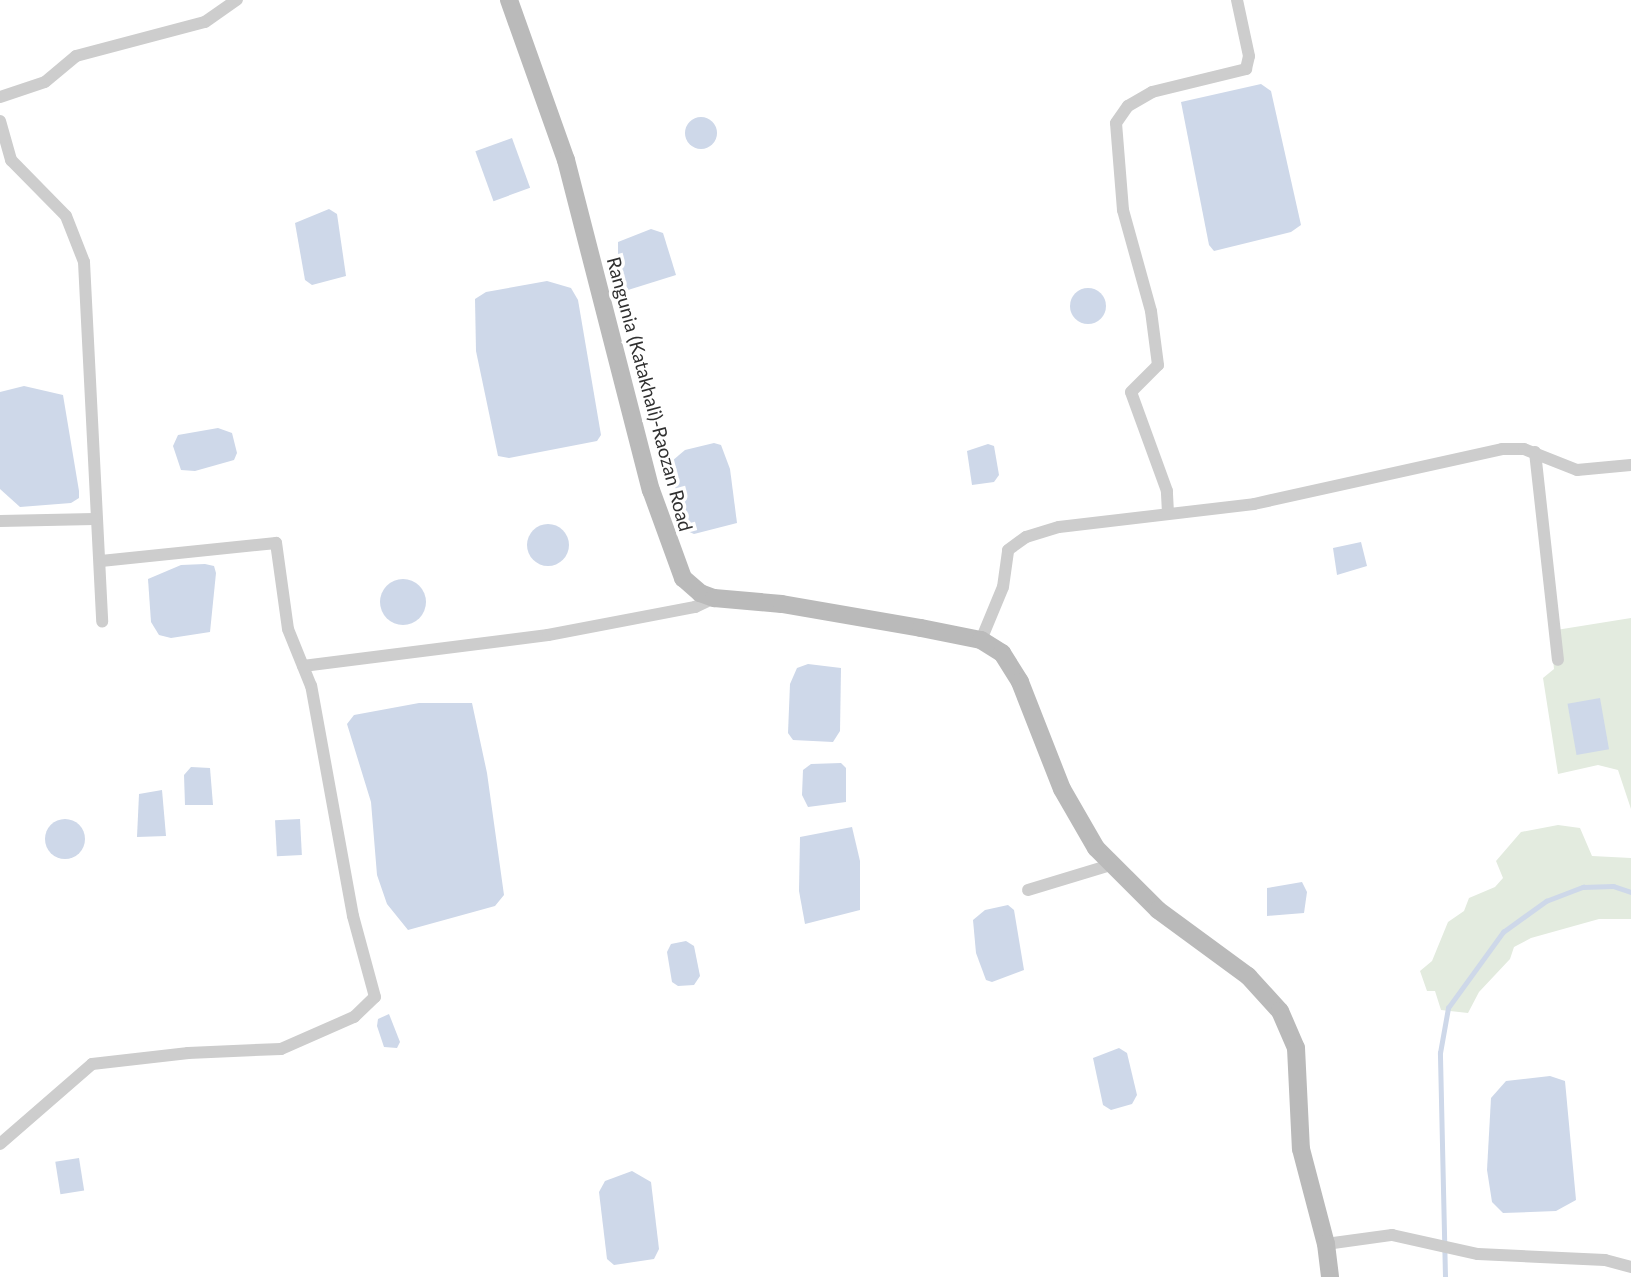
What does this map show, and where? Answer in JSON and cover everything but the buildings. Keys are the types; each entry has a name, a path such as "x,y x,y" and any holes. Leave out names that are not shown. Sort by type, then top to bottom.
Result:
{"main road":[{"name":"Rangunia (Katakhali)-Raozan Road","path":"509,0 566,160 665,535 683,578 700,593 714,598 782,604 981,640 1010,663 1062,789 1096,848 1158,910 1248,976 1280,1011 1296,1048 1301,1149 1326,1244 1330,1277"}],"street":[{"path":"0,97 45,82 76,56 205,22 237,0"},
{"path":"1168,513 1167,491 1131,392 1158,365 1151,311 1123,210 1116,123 1128,106 1152,92 1246,69 1249,56 1237,0"},
{"path":"0,121 11,160 66,216 84,262 94,519 101,561 102,622"},
{"path":"981,640 999,599 1005,559 1015,543 1088,522 1254,504 1502,449 1535,452 1577,470 1631,465"},
{"path":"1535,452 1558,660"},
{"path":"0,521 94,519"},
{"path":"0,1144 93,1064 188,1053 281,1049 354,1017 374,1001 372,978 353,916 311,686 288,629 276,543 101,561"},
{"path":"303,666 535,637 695,607 714,598"},
{"path":"1028,890 1111,865"},
{"path":"1326,1244 1392,1235 1458,1250 1521,1259 1605,1261 1631,1267"}],"shaded area":[{"path":"1631,618 1631,809 1618,770 1598,765 1558,774 1543,678 1554,669 1550,631"},
{"path":"1558,825 1580,828 1592,856 1631,858 1631,919 1599,919 1531,938 1514,947 1510,959 1479,992 1468,1013 1441,1010 1435,991 1427,991 1420,971 1432,961 1448,922 1464,911 1469,898 1495,887 1503,878 1496,861 1521,832"}],"water":[{"path":"1261,84 1271,91 1301,225 1291,232 1214,251 1209,245 1181,102"},
{"path":"701,117 712,122 717,133 712,144 701,149 690,144 685,133 690,122"},
{"path":"512,138 530,188 493,201 475,151"},
{"path":"329,209 337,214 346,276 312,285 305,280 295,223"},
{"path":"651,229 663,233 676,275 628,290 618,266 618,242"},
{"path":"547,281 571,288 578,300 601,435 597,441 509,458 498,456 476,351 475,299 486,292"},
{"path":"1088,288 1100,294 1106,306 1100,318 1088,324 1076,318 1070,306 1076,294"},
{"path":"24,386 63,395 79,491 79,498 71,503 20,507 0,489 0,392"},
{"path":"218,428 232,433 237,453 234,460 195,471 181,470 173,446 178,435"},
{"path":"714,443 721,445 730,469 737,523 694,534 685,530 679,517 672,461 685,450"},
{"path":"988,444 994,446 999,475 994,482 972,485 967,451"},
{"path":"548,524 563,530 569,545 563,560 548,566 533,560 527,545 533,530"},
{"path":"1361,542 1367,566 1337,575 1333,548"},
{"path":"181,565 214,566 216,573 210,632 171,638 159,635 151,622 148,579"},
{"path":"403,579 419,586 426,602 419,618 403,625 387,618 380,602 387,586"},
{"path":"808,664 841,668 840,731 833,742 793,740 788,733 790,684 797,668"},
{"path":"1600,698 1609,749 1577,755 1568,704"},
{"path":"419,703 472,703 487,773 504,895 495,906 408,930 387,904 377,875 371,802 347,724 354,715"},
{"path":"841,763 846,768 846,802 808,807 802,795 803,770 811,764"},
{"path":"191,767 210,768 213,805 185,805 184,775"},
{"path":"162,790 166,836 137,837 139,794"},
{"path":"65,819 73,820 79,825 84,831 84,847 79,853 73,858 65,859 57,858 51,853 46,847 45,839 46,831 51,825 57,820"},
{"path":"300,819 302,855 277,856 275,820"},
{"path":"852,827 860,861 860,910 805,924 799,891 800,837"},
{"path":"1302,882 1307,892 1304,913 1267,916 1267,888"},
{"path":"1008,905 1014,910 1024,970 992,982 986,980 976,953 973,920 985,910"},
{"path":"686,941 694,946 700,976 694,985 678,986 672,982 667,952 671,944"},
{"path":"389,1014 400,1042 397,1048 384,1047 377,1026 378,1019"},
{"path":"1119,1048 1127,1053 1137,1095 1132,1104 1111,1110 1103,1105 1093,1058"},
{"path":"1550,1076 1565,1081 1576,1200 1556,1211 1503,1213 1492,1202 1487,1170 1491,1098 1506,1081"},
{"path":"79,1158 84,1191 60,1194 55,1162"},
{"path":"632,1171 651,1182 659,1249 654,1259 614,1265 607,1259 599,1192 605,1181"}],"waterway":[{"path":"1445,1277 1440,1053 1448,1008 1503,932 1546,901 1583,887 1613,886 1631,892"}]}
